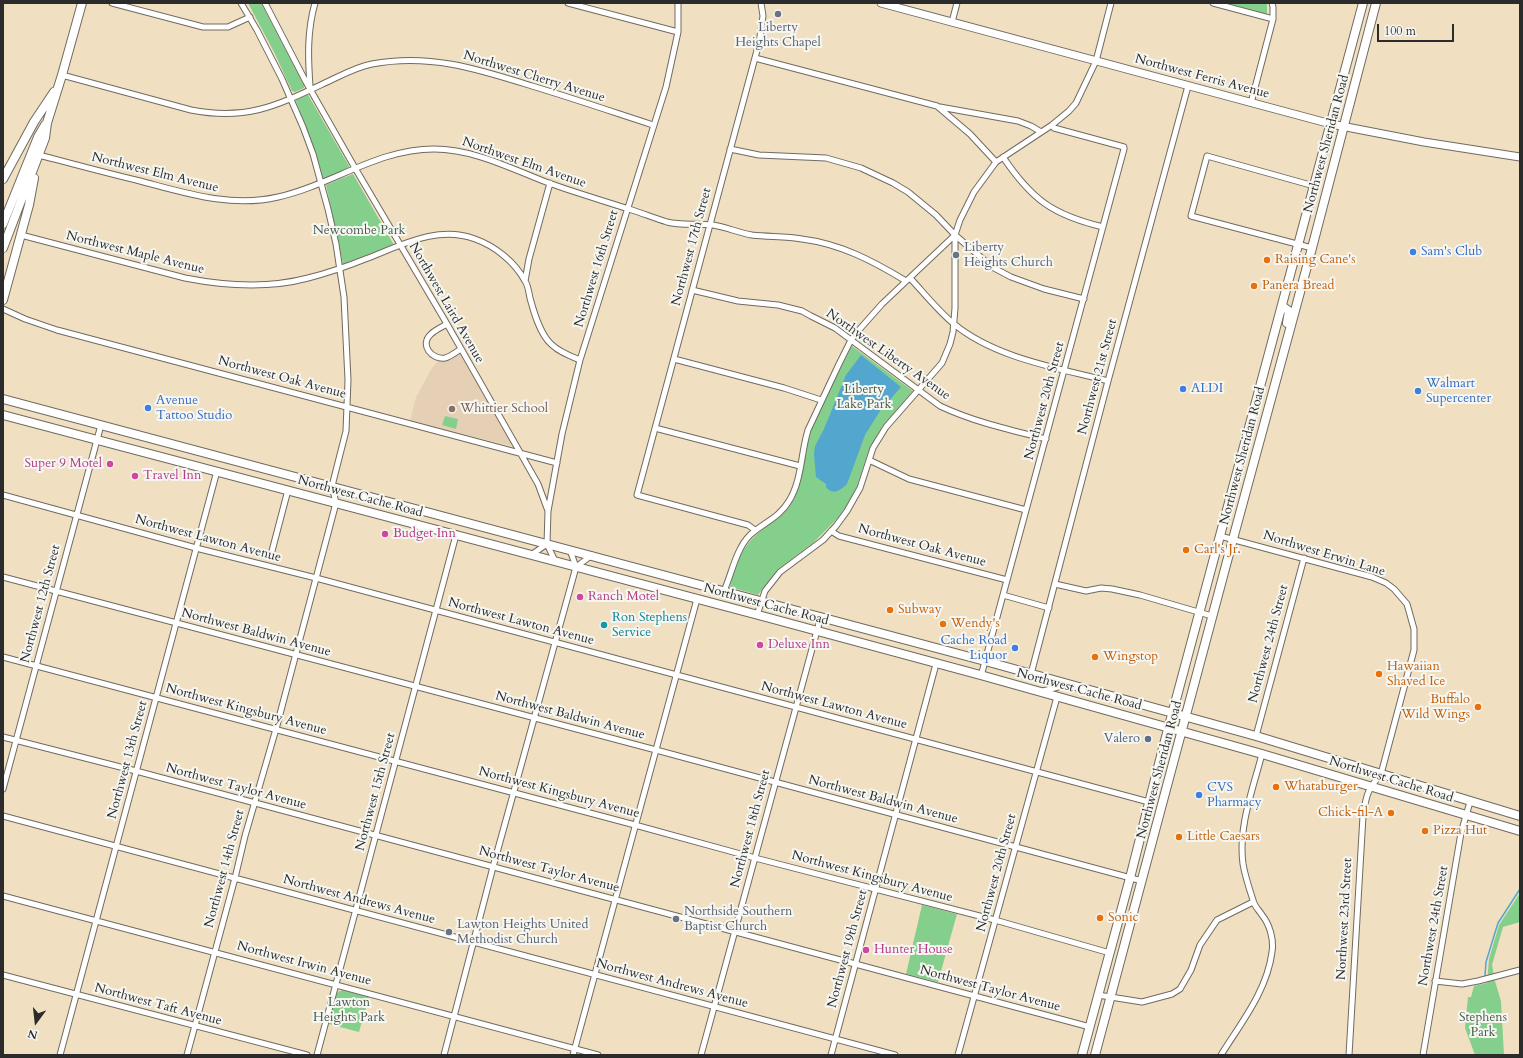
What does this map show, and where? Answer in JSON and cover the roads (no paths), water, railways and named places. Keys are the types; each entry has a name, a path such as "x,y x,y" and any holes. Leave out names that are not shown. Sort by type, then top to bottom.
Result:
{"main road":[{"path":"3,248 45,138 47,123 82,3"},
{"name":"Northwest Ferris Avenue","path":"881,3 1331,124 1424,142 1520,157"},
{"name":"Northwest Sheridan Road","path":"1082,1055 1130,878 1168,727 1363,3"},
{"name":"Northwest Sheridan Road","path":"1095,1055 1212,616 1296,310 1376,3"},
{"path":"3,180 34,122 61,79"},
{"path":"3,224 38,137 47,123"},
{"path":"3,300 29,205 39,155"},
{"path":"1292,267 1294,279 1289,304 1291,308 1296,310"},
{"path":"1277,376 1276,366 1289,311 1282,306"},
{"name":"Northwest Cache Road","path":"3,399 821,616 985,661 1256,736 1520,816"},
{"name":"Northwest Cache Road","path":"3,415 757,615 1168,727 1520,831"}],"street":[{"path":"112,3 204,27 228,27 250,17"},
{"path":"241,3 258,30 291,98 303,127 328,209 340,269 347,327 348,407 346,431 332,486 336,503"},
{"name":"Northwest Laird Avenue","path":"265,3 310,89 354,168 447,324 538,484 548,511"},
{"path":"310,89 308,45 315,3"},
{"path":"568,3 678,32"},
{"name":"Northwest 16th Street","path":"555,561 547,544 548,511 565,420 580,360 666,87 678,32 678,3"},
{"name":"Northwest 17th Street","path":"755,530 748,525 637,495 755,58 762,27 763,16 761,3"},
{"path":"952,22 957,3"},
{"path":"724,591 736,557 749,537 755,530 776,517 789,501 794,490 805,441 822,400 851,340 870,317 955,235 974,192 996,162 1052,125 1070,110 1076,102 1096,61 1111,3"},
{"path":"1213,3 1273,19"},
{"path":"1251,103 1273,19 1272,3"},
{"path":"755,58 937,106 1018,121 1041,132"},
{"name":"Northwest Cherry Avenue","path":"61,79 208,113 242,114 272,106 356,68 372,64 404,60 433,60 474,68 653,125"},
{"name":"Northwest 21st Street","path":"1032,674 1108,381 1188,86"},
{"path":"937,106 970,134 996,162"},
{"name":"Northwest 20th Street","path":"981,676 1065,370 1124,147 1054,128 1052,125"},
{"name":"Northwest Elm Avenue","path":"39,155 195,196 226,201 258,201 299,192 321,184 378,158 399,153 418,149 437,149 468,153 550,183 670,223 710,224 750,234 800,238 824,243 860,255 908,280 953,323 990,347 1008,354 1108,381"},
{"path":"730,149 759,155 826,158 861,168 908,192 936,215 955,235 992,267 1010,277 1044,289 1084,299"},
{"path":"1312,248 1191,216 1207,156 1314,186"},
{"path":"1003,157 1029,192 1042,202 1056,211 1072,218 1103,227"},
{"path":"525,281 529,259 550,183"},
{"name":"Northwest Maple Avenue","path":"20,235 185,278 227,284 268,284 293,282 340,269 412,240 438,234 451,234 474,238 494,248 525,281 533,309 544,336 551,344 564,353 580,360"},
{"path":"757,615 765,591 780,572 813,548 832,531 854,501 860,488 873,448 886,427 942,363 950,344 955,308 955,235"},
{"name":"Northwest Liberty Avenue","path":"692,290 724,299 778,305 802,311 829,324 940,406 959,415 987,424 1046,439"},
{"name":"Northwest Oak Avenue","path":"3,309 25,320 57,330 557,463"},
{"path":"447,324 431,334 428,338 426,347 428,351 436,358 446,358 461,349"},
{"path":"674,359 784,388 822,400"},
{"name":"Northwest 12th Street","path":"3,789 101,425"},
{"path":"655,428 800,466"},
{"path":"869,460 909,479 1026,510"},
{"name":"Northwest 13th Street","path":"60,1055 216,471"},
{"path":"272,551 288,490"},
{"name":"Northwest Lawton Avenue","path":"3,495 196,548 316,578 1148,802"},
{"name":"Northwest 14th Street","path":"188,1055 194,1026 235,878 244,836 276,729 336,503"},
{"name":"Northwest Oak Avenue","path":"832,531 840,536 1007,580"},
{"name":"Northwest 15th Street","path":"317,1055 456,535"},
{"name":"Northwest Erwin Lane","path":"1220,536 1372,577 1386,583 1401,595 1410,611 1414,629 1414,650 1381,774"},
{"path":"531,555 547,544"},
{"path":"444,1055 493,867 576,567 570,550"},
{"path":"576,567 592,556"},
{"name":"Northwest 24th Street","path":"1256,736 1304,558"},
{"name":"Northwest Baldwin Avenue","path":"3,577 296,656 656,750 1142,882"},
{"path":"1055,584 1086,591 1101,588 1112,589 1140,595 1212,616"},
{"path":"1003,595 1049,608"},
{"path":"573,1055 697,599"},
{"name":"Northwest 18th Street","path":"701,1055 821,616"},
{"name":"Northwest Kingsbury Avenue","path":"3,657 755,858 995,920 1110,953"},
{"name":"Northwest 19th Street","path":"831,1055 936,664"},
{"path":"1040,692 1058,687 1060,682"},
{"name":"Northwest 20th Street","path":"958,1055 1057,697"},
{"name":"Northwest Taylor Avenue","path":"3,737 615,899 1090,1028"},
{"path":"1221,1055 1252,1008 1266,979 1272,952 1272,938 1268,924 1253,902 1244,865 1242,844 1243,829 1262,754"},
{"path":"1370,786 1381,774"},
{"name":"Northwest 23rd Street","path":"1349,1055 1362,816 1370,786"},
{"name":"Northwest 24th Street","path":"1423,1055 1465,815 1470,802"},
{"name":"Northwest Andrews Avenue","path":"3,816 895,1055"},
{"name":"Northwest Irwin Avenue","path":"3,896 598,1055"},
{"path":"1098,995 1142,1002 1172,994 1180,989 1191,970 1200,945 1218,920 1253,902"},
{"path":"1435,981 1462,984 1520,970"},
{"name":"Northwest Taft Avenue","path":"3,975 307,1055"}],"water":[{"path":"861,355 901,387 880,411 865,435 847,484 834,492 828,490 826,484 816,477 814,454 815,446 824,429 846,375"}],"waterway":[{"path":"1485,976 1486,962 1498,923 1520,889"}],"place":[{"name":"Liberty Heights Chapel","path":"778,14"},
{"name":"Sam's Club","path":"1413,252"},
{"name":"Liberty Heights Church","path":"956,255"},
{"name":"Raising Cane's","path":"1267,260"},
{"name":"Panera Bread","path":"1254,286"},
{"name":"ALDI","path":"1183,389"},
{"name":"Walmart Supercenter","path":"1418,391"},
{"name":"Avenue Tattoo Studio","path":"148,408"},
{"name":"Whittier School","path":"452,409"},
{"name":"Super 9 Motel","path":"110,464"},
{"name":"Travel Inn","path":"135,476"},
{"name":"Budget Inn","path":"385,534"},
{"name":"Carl's Jr.","path":"1186,550"},
{"name":"Ranch Motel","path":"580,597"},
{"name":"Subway","path":"890,610"},
{"name":"Wendy's","path":"943,624"},
{"name":"Ron Stephens Service","path":"604,625"},
{"name":"Deluxe Inn","path":"760,645"},
{"name":"Cache Road Liquor","path":"1015,648"},
{"name":"Wingstop","path":"1095,657"},
{"name":"Hawaiian Shaved Ice","path":"1379,674"},
{"name":"Buffalo Wild Wings","path":"1478,707"},
{"name":"Valero","path":"1148,739"},
{"name":"Whataburger","path":"1276,787"},
{"name":"CVS Pharmacy","path":"1199,795"},
{"name":"Chick-fil-A","path":"1391,813"},
{"name":"Pizza Hut","path":"1425,831"},
{"name":"Little Caesars","path":"1179,837"},
{"name":"Sonic","path":"1100,918"},
{"name":"Northside Southern Baptist Church","path":"676,919"},
{"name":"Lawton Heights United Methodist Church","path":"449,932"},
{"name":"Hunter House","path":"866,950"}],"park label":[{"name":"Newcombe Park","path":"359,231"},
{"name":"Liberty Lake Park","path":"864,398"},
{"name":"Lawton Heights Park","path":"349,1010"},
{"name":"Stephens Park","path":"1483,1026"}]}
